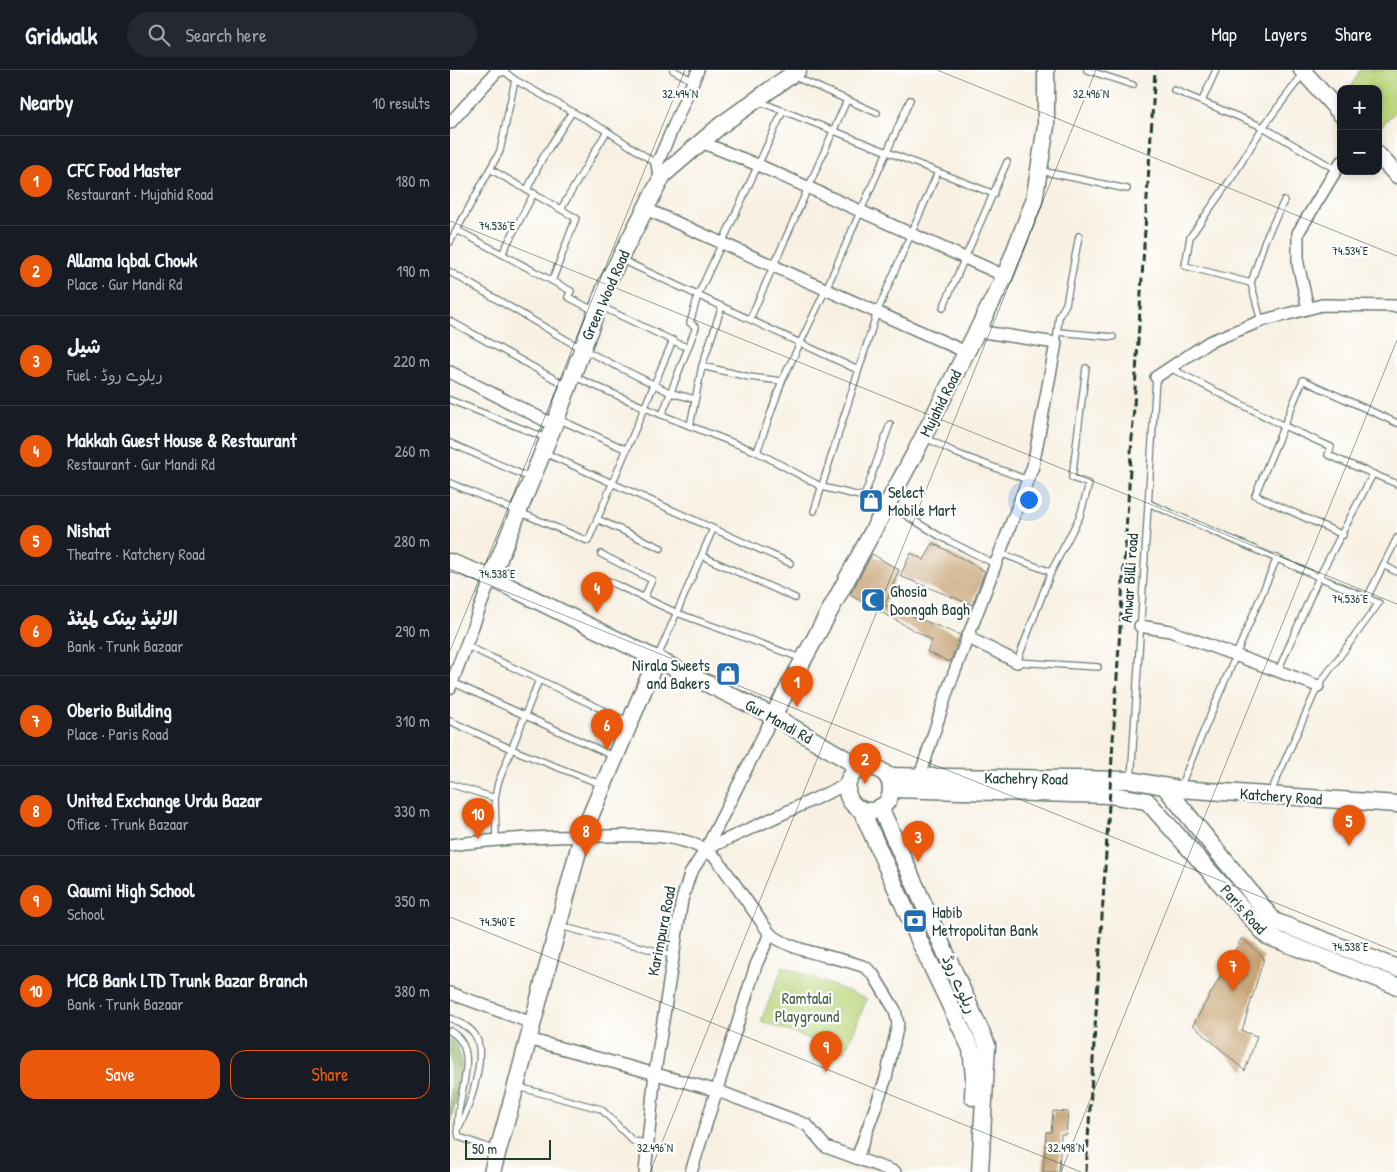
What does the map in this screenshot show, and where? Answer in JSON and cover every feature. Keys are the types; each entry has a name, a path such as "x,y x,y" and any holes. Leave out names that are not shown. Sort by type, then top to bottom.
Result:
{"main road":[{"name":"Mujahid Road","path":"773,716 888,504 1005,276 1034,200 1046,126 1046,70"},
{"path":"1304,71 1337,109"},
{"name":"Green Wood Road","path":"491,578 551,434 598,309 620,259 646,209 660,170 702,142 794,73"},
{"path":"1382,159 1396,173"},
{"name":"Gur Mandi Rd","path":"450,562 491,578 773,716 861,768"},
{"path":"492,1172 582,836 657,658"},
{"path":"861,809 874,810 880,807 889,796 889,782 875,767 861,768 855,771 847,784 849,798 861,809 919,940 971,1049 974,1076 970,1172"},
{"name":"Kachehry Road","path":"889,782 920,776 1120,780 1172,788"},
{"name":"Kachehry Road","path":"889,782 1110,795 1147,800"},
{"name":"Katchery Road","path":"1172,788 1397,804"},
{"name":"Paris Road","path":"1172,788 1260,916 1267,936 1397,986"},
{"name":"Paris Road","path":"1147,800 1260,916 1397,968"},
{"name":"ریلوے روڈ","path":"880,807 987,1045 980,1172"}],"street":[{"path":"450,123 500,70"},
{"path":"660,170 696,75"},
{"path":"702,142 758,165 1005,276"},
{"path":"1308,308 1298,264 1298,233 1337,168"},
{"path":"646,209 966,352"},
{"path":"1156,378 1209,342 1261,320 1322,305 1397,306"},
{"path":"920,776 948,689 1033,466 1057,338 977,331"},
{"path":"450,372 551,434"},
{"path":"451,685 491,578"},
{"path":"1140,626 1170,631 1318,686"},
{"path":"968,637 1017,662"},
{"name":"Karimpura Road","path":"645,1172 655,1072 677,919 686,884 706,849 773,716"},
{"path":"706,849 847,784"},
{"path":"450,845 496,839 582,836 657,836 682,840 706,849 717,859 770,934 792,946 866,967 873,974 895,1010 898,1024 888,1068 857,1158"},
{"path":"691,1172 756,965 770,934"},
{"path":"450,993 530,1031 718,1091 807,1125 826,1148 895,1172"}],"lane":[{"path":"500,70 606,131 660,170"},
{"path":"673,70 696,75"},
{"path":"1087,70 1133,85"},
{"path":"1202,102 1216,70"},
{"path":"1251,283 1185,266 1190,237 1233,176 1263,127 1304,71"},
{"path":"794,73 877,113"},
{"path":"450,242 500,151 515,80"},
{"path":"1174,90 1263,127 1337,165"},
{"path":"756,100 994,194"},
{"path":"750,319 847,100"},
{"path":"757,452 782,381 826,289 910,100"},
{"path":"662,415 696,327 690,323 698,295 724,243 783,110"},
{"path":"527,190 542,159 572,112"},
{"path":"561,209 606,131"},
{"path":"943,308 1007,162"},
{"path":"490,169 576,218 552,281"},
{"path":"1039,171 1127,189"},
{"path":"814,511 877,312 938,172"},
{"path":"502,254 534,193"},
{"path":"1261,320 1251,283 1264,240 1284,202"},
{"path":"457,230 571,291 568,297 688,348"},
{"path":"1080,236 1066,304 1059,316 1057,338 1113,338"},
{"path":"620,259 858,370"},
{"path":"450,272 582,349 671,393 695,398"},
{"path":"690,426 702,366 722,306"},
{"path":"450,321 571,382 643,407 757,452 822,487 864,497 890,424"},
{"path":"450,483 588,541 625,449 673,340"},
{"path":"702,366 749,377 782,381"},
{"path":"1086,368 1072,478 1089,484 1080,516 1051,572 1017,662 1098,667"},
{"path":"1170,368 1284,426 1331,447 1328,455 1397,484"},
{"name":"Anwar Billi road","path":"1120,780 1140,626 1156,378"},
{"path":"1343,534 1255,495 1303,380 1397,423"},
{"path":"450,400 551,434 625,449"},
{"path":"551,434 611,484 790,563"},
{"path":"923,436 958,454 1028,480"},
{"path":"450,443 532,478"},
{"path":"1278,671 1319,577 1373,474"},
{"path":"1148,503 1379,603 1318,686 1270,796"},
{"path":"888,504 941,537 995,564"},
{"path":"597,519 661,548"},
{"path":"657,658 713,529"},
{"path":"1367,598 1397,538"},
{"path":"1000,553 1051,572"},
{"path":"601,554 652,580 644,598"},
{"path":"702,556 795,598"},
{"path":"1172,788 1237,656 1277,558"},
{"path":"1383,565 1397,572"},
{"path":"608,581 677,613 803,659"},
{"path":"465,645 629,722"},
{"path":"496,839 495,798 511,749 539,680"},
{"path":"451,685 524,715 615,757"},
{"path":"450,721 511,749 603,785"},
{"path":"450,784 495,798"},
{"path":"557,926 672,956"},
{"path":"450,1018 468,1028 476,1036 480,1054 468,1111 459,1127"},
{"path":"450,1031 461,1040 467,1062 457,1113 458,1133 463,1140 498,1150"},
{"path":"516,1086 600,1109 633,1141 649,1143"}],"green space":[{"path":"1360,70 1397,70 1397,110 1382,125 1382,85 1352,85"},
{"name":"Ramtalai Playground","path":"783,966 867,999 845,1052 761,1021"},
{"path":"450,1038 457,1046 461,1067 458,1091 450,1123"}],"building":[{"path":"933,543 985,571 972,605 900,576 911,553 924,560"},
{"path":"872,554 899,570 885,605 960,635 950,662 927,652 932,640 850,595"},
{"path":"1242,938 1264,958 1242,1031 1257,1036 1245,1071 1193,1025"},
{"path":"1053,1111 1068,1112 1066,1134 1061,1134 1059,1172 1043,1172 1046,1132 1051,1132"}],"railway":[{"path":"1086,1172 1155,70"}],"place":[{"name":"Select Mobile Mart","path":"871,501"},
{"name":"Ghosia Doongah Bagh","path":"873,600"},
{"name":"Makkah Guest House & Restaurant","path":"597,613"},
{"name":"Nirala Sweets and Bakers","path":"728,674"},
{"name":"CFC Food Master","path":"797,707"},
{"name":"الائیڈ بینک لمیٹڈ","path":"607,750"},
{"name":"Allama Iqbal Chowk","path":"865,784"},
{"name":"MCB Bank LTD Trunk Bazar Branch","path":"478,839"},
{"name":"Nishat","path":"1349,846"},
{"name":"United Exchange Urdu Bazar","path":"586,856"},
{"name":"شیل","path":"918,862"},
{"name":"Habib Metropolitan Bank","path":"915,921"},
{"name":"Oberio Building","path":"1233,991"},
{"name":"Qaumi High School","path":"826,1072"}]}
